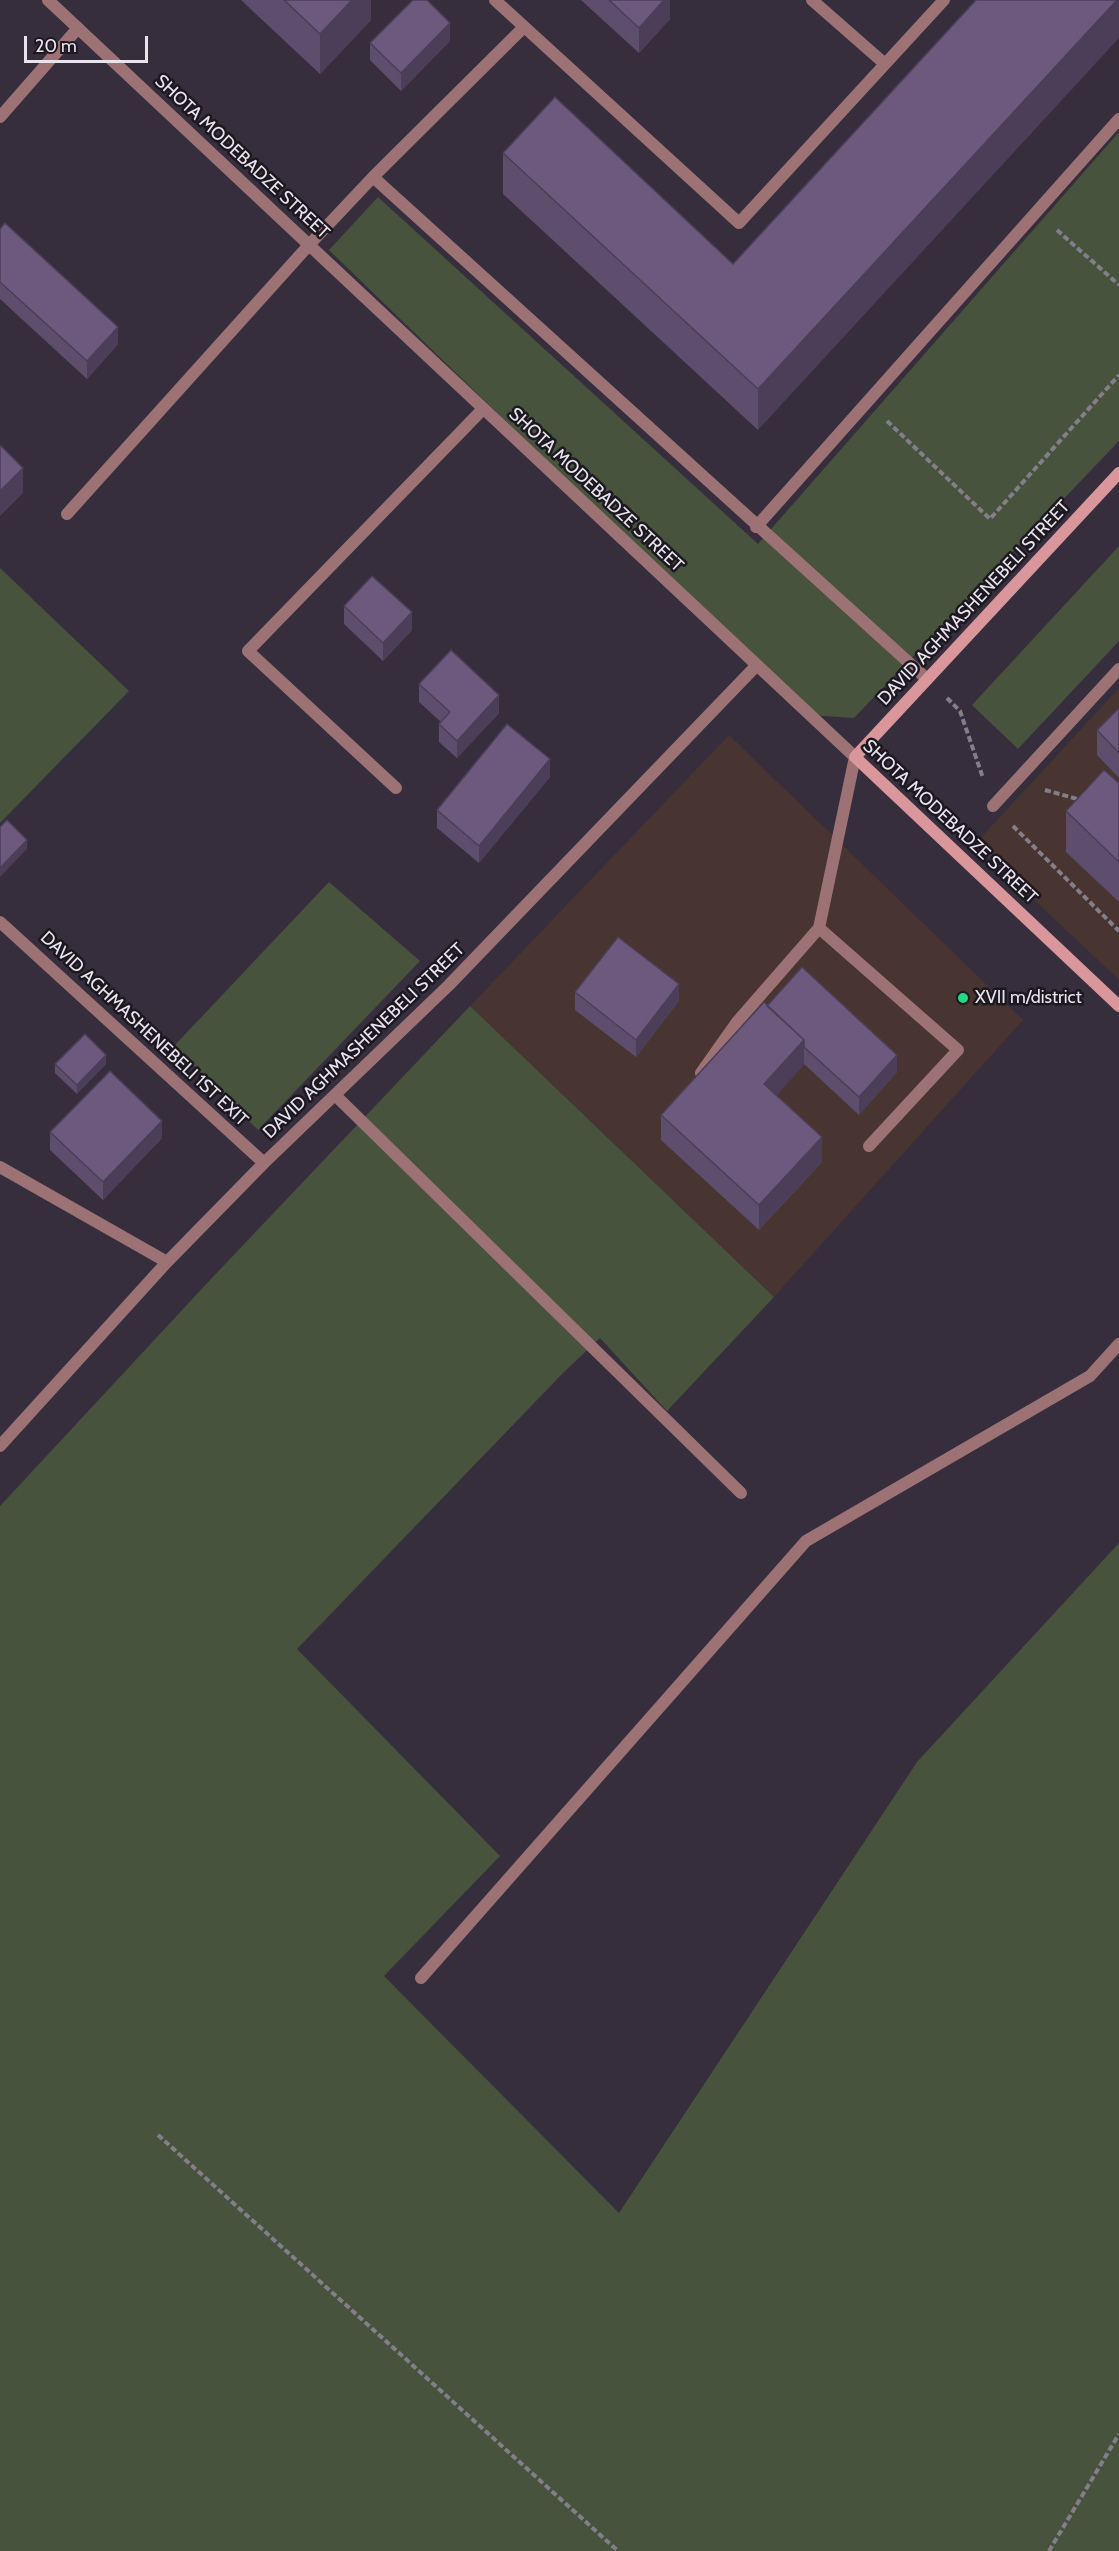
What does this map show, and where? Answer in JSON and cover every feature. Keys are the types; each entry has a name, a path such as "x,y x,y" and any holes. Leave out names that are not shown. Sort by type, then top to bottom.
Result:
{"main road":[{"name":"DAVID AGHMASHENEBELI STREET","path":"855,758 1119,473"},
{"name":"SHOTA MODEBADZE STREET","path":"855,758 1119,1006"}],"street":[{"name":"SHOTA MODEBADZE STREET","path":"48,0 855,758"},
{"path":"495,0 739,223 944,0"},
{"path":"812,0 885,64"},
{"path":"68,514 372,177 524,27"},
{"path":"0,117 78,28"},
{"path":"756,527 1119,119"},
{"path":"372,177 756,527 927,679"},
{"path":"396,788 248,651 483,409"},
{"name":"DAVID AGHMASHENEBELI STREET","path":"0,1446 167,1263 264,1163 449,985 757,665"},
{"path":"993,806 1119,669"},
{"path":"693,1085 737,1022 819,928 855,758"},
{"name":"DAVID AGHMASHENEBELI 1ST EXIT","path":"0,922 264,1163"},
{"path":"819,928 958,1050 869,1146"},
{"path":"335,1095 741,1493"},
{"path":"0,1167 167,1263"},
{"path":"421,1978 806,1541 1090,1376 1119,1344"}],"path":[{"path":"1035,211 1119,285"},
{"path":"867,402 990,519 1119,375"},
{"path":"1015,781 1084,801"},
{"path":"158,2135 618,2551"},
{"path":"1049,2551 1119,2434"}],"shaded area":[{"path":"1119,688 1119,980 975,844"},
{"path":"729,735 1023,1020 774,1297 470,1006"}],"green space":[{"path":"1119,132 1119,441 854,718 809,715 329,250 378,197 758,544"},
{"path":"1119,546 1119,641 1018,749 972,705"},
{"path":"0,568 129,691 0,823"},
{"path":"329,882 420,961 258,1130 174,1046"},
{"path":"470,1006 774,1297 667,1411 600,1338 564,1372 297,1649 500,1856 384,1976 619,2213 917,1762 1119,1543 1119,2551 0,2551 0,1506"}],"building":[{"path":"284,0 352,0 320,34"},
{"path":"413,0 427,0 450,23 401,73 370,43"},
{"path":"609,0 664,0 639,28"},
{"path":"976,0 1117,0 758,389 503,153 555,97 733,264"},
{"path":"5,223 118,327 87,361 0,282 0,229"},
{"path":"0,445 23,468 0,491"},
{"path":"372,576 412,612 383,643 344,606"},
{"path":"451,650 499,695 457,741 439,724 450,712 419,684"},
{"path":"1119,708 1119,753 1097,730"},
{"path":"507,724 550,759 479,846 437,810"},
{"path":"1104,770 1119,783 1119,862 1066,811"},
{"path":"7,820 27,840 0,868 0,827"},
{"path":"618,937 679,984 636,1040 575,992"},
{"path":"802,967 897,1055 859,1097 804,1047 804,1040 767,1006"},
{"path":"764,1002 804,1040 764,1084 822,1137 759,1205 661,1115"},
{"path":"85,1034 106,1055 77,1085 55,1064"},
{"path":"110,1071 162,1121 103,1182 50,1132"}],"place":[{"name":"XVII m/district","path":"963,998"}]}
